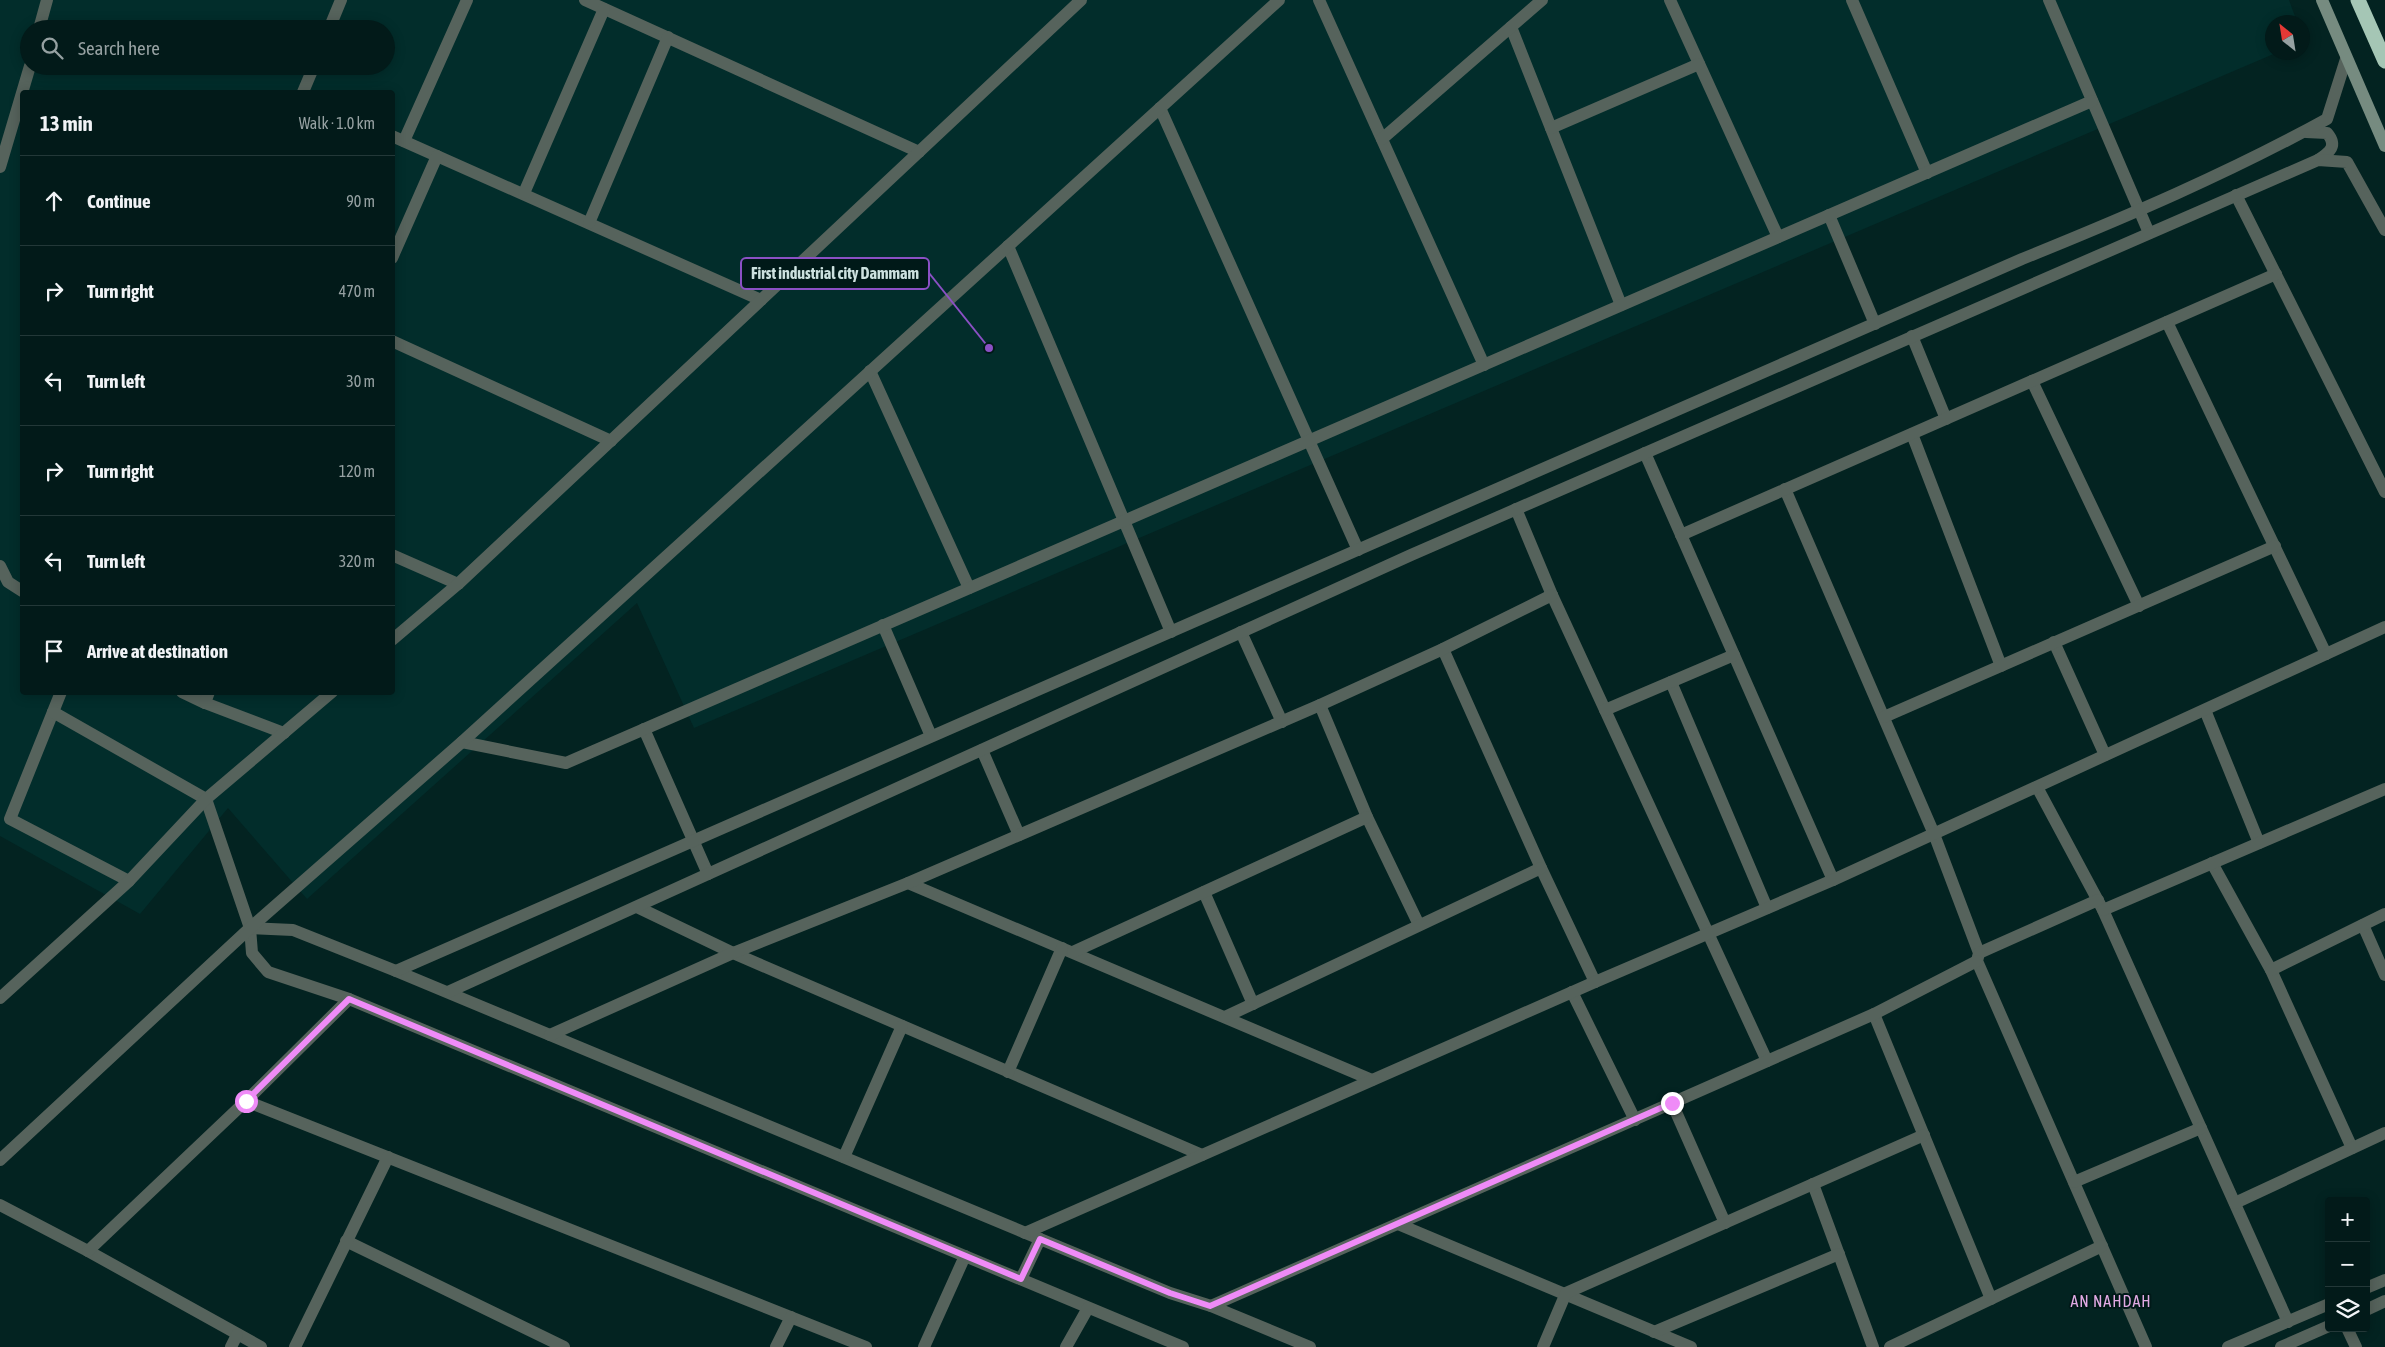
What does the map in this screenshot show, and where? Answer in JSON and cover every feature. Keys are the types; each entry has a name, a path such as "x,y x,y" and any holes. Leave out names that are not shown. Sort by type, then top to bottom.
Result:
{"highway":[{"path":"2358,0 2385,61"}],"main road":[{"path":"2322,0 2385,146"}],"street":[{"path":"41,20 46,0"},
{"path":"333,20 341,0"},
{"path":"467,0 398,139 524,193 762,300"},
{"path":"585,0 919,152"},
{"path":"395,637 458,584 1080,0"},
{"path":"0,1160 250,928 462,742 1279,0"},
{"path":"1319,0 1484,365"},
{"path":"1382,139 1542,0"},
{"path":"1670,0 1778,238"},
{"path":"1852,0 1927,173"},
{"path":"2050,0 2149,233"},
{"path":"524,193 604,9"},
{"path":"1511,27 1621,305"},
{"path":"589,223 668,37"},
{"path":"396,971 2022,259 2139,212 2268,152 2327,119 2346,59"},
{"path":"1551,128 1699,64"},
{"path":"23,90 27,75"},
{"path":"304,90 310,75"},
{"path":"0,167 20,100"},
{"path":"462,742 566,763 2092,101"},
{"path":"1160,108 1358,550"},
{"path":"448,992 1516,509 2318,160 2330,152 2333,146 2332,138 2327,133 2303,132"},
{"path":"395,251 437,156"},
{"path":"2318,160 2347,162 2385,230"},
{"path":"2236,195 2385,492"},
{"path":"1830,215 1874,324"},
{"path":"1008,246 1170,632"},
{"path":"1681,535 2276,274"},
{"path":"2167,322 2326,654"},
{"path":"1912,336 1946,419"},
{"path":"395,342 611,440"},
{"path":"870,371 969,588"},
{"path":"2032,381 2138,606"},
{"path":"1912,434 2000,666"},
{"path":"1645,453 1833,880"},
{"path":"1786,489 1934,834 1978,957 2146,1347"},
{"path":"1516,509 1552,595 1707,934 1768,1061"},
{"path":"1884,717 2275,546"},
{"path":"395,556 458,584"},
{"path":"0,566 8,582 20,590"},
{"path":"550,1035 733,953 908,883 1282,722 1444,649 1552,595"},
{"path":"883,625 932,736"},
{"path":"1025,1233 1572,992 1833,880 2385,627"},
{"path":"1241,632 1282,722"},
{"path":"2054,642 2105,755"},
{"path":"1444,649 1541,868 1595,982"},
{"path":"1605,710 1734,655"},
{"path":"1671,682 1767,908"},
{"path":"60,695 10,819 129,881"},
{"path":"194,695 207,698 284,733"},
{"path":"0,998 129,881 206,799 328,695"},
{"path":"1320,705 1367,817 1419,925"},
{"path":"2205,710 2259,842"},
{"path":"53,712 206,799 250,928 252,953 268,972 349,999 1183,1347"},
{"path":"644,729 708,874"},
{"path":"982,750 1019,835"},
{"path":"2037,786 2100,905 2288,1322"},
{"path":"1210,1306 1874,1014 1978,957 2100,905 2212,863 2385,789"},
{"path":"1008,1072 1068,950 1204,892 1367,817"},
{"path":"2212,863 2271,970 2352,1148"},
{"path":"1225,1017 1541,868"},
{"path":"908,883 1372,1080"},
{"path":"1204,892 1253,1004"},
{"path":"637,906 733,953 1202,1155"},
{"path":"2271,970 2385,914"},
{"path":"2363,925 2385,975"},
{"path":"250,928 293,930 448,992 1170,1293 1210,1306 1310,1347"},
{"path":"1572,992 1635,1120"},
{"path":"88,1251 246,1101 349,999"},
{"path":"1874,1014 1992,1299"},
{"path":"844,1157 902,1026"},
{"path":"246,1101 866,1347"},
{"path":"1672,1103 1725,1223"},
{"path":"2074,1182 2201,1128"},
{"path":"2235,1203 2385,1133"},
{"path":"1543,1347 1566,1293 1924,1135"},
{"path":"294,1347 388,1157"},
{"path":"1812,1184 1873,1347"},
{"path":"0,1206 88,1251 261,1347"},
{"path":"1398,1224 1691,1347"},
{"path":"1021,1279 1040,1239"},
{"path":"346,1242 564,1347"},
{"path":"1896,1346 2102,1246"},
{"path":"1654,1332 1838,1254"},
{"path":"924,1347 965,1256"},
{"path":"2368,1287 2385,1280"},
{"path":"2370,1308 2385,1301"},
{"path":"2228,1347 2325,1306"},
{"path":"1066,1347 1088,1308"},
{"path":"776,1347 791,1317"},
{"path":"2281,1347 2325,1328"},
{"path":"2349,1332 2356,1347"},
{"path":"232,1347 237,1335"}],"shaded area":[{"path":"0,0 2289,0 2294,15 2265,15 2265,58 694,728 637,603 307,899 228,808 140,914 0,836"}],"place":[{"name":"First industrial city Dammam","path":"989,348"}],"district":[{"name":"AN NAHDAH","path":"2111,1301"}],"route":[{"path":"246,1101 349,999 1021,1279 1040,1239 1170,1293 1210,1306 1672,1103"}]}
